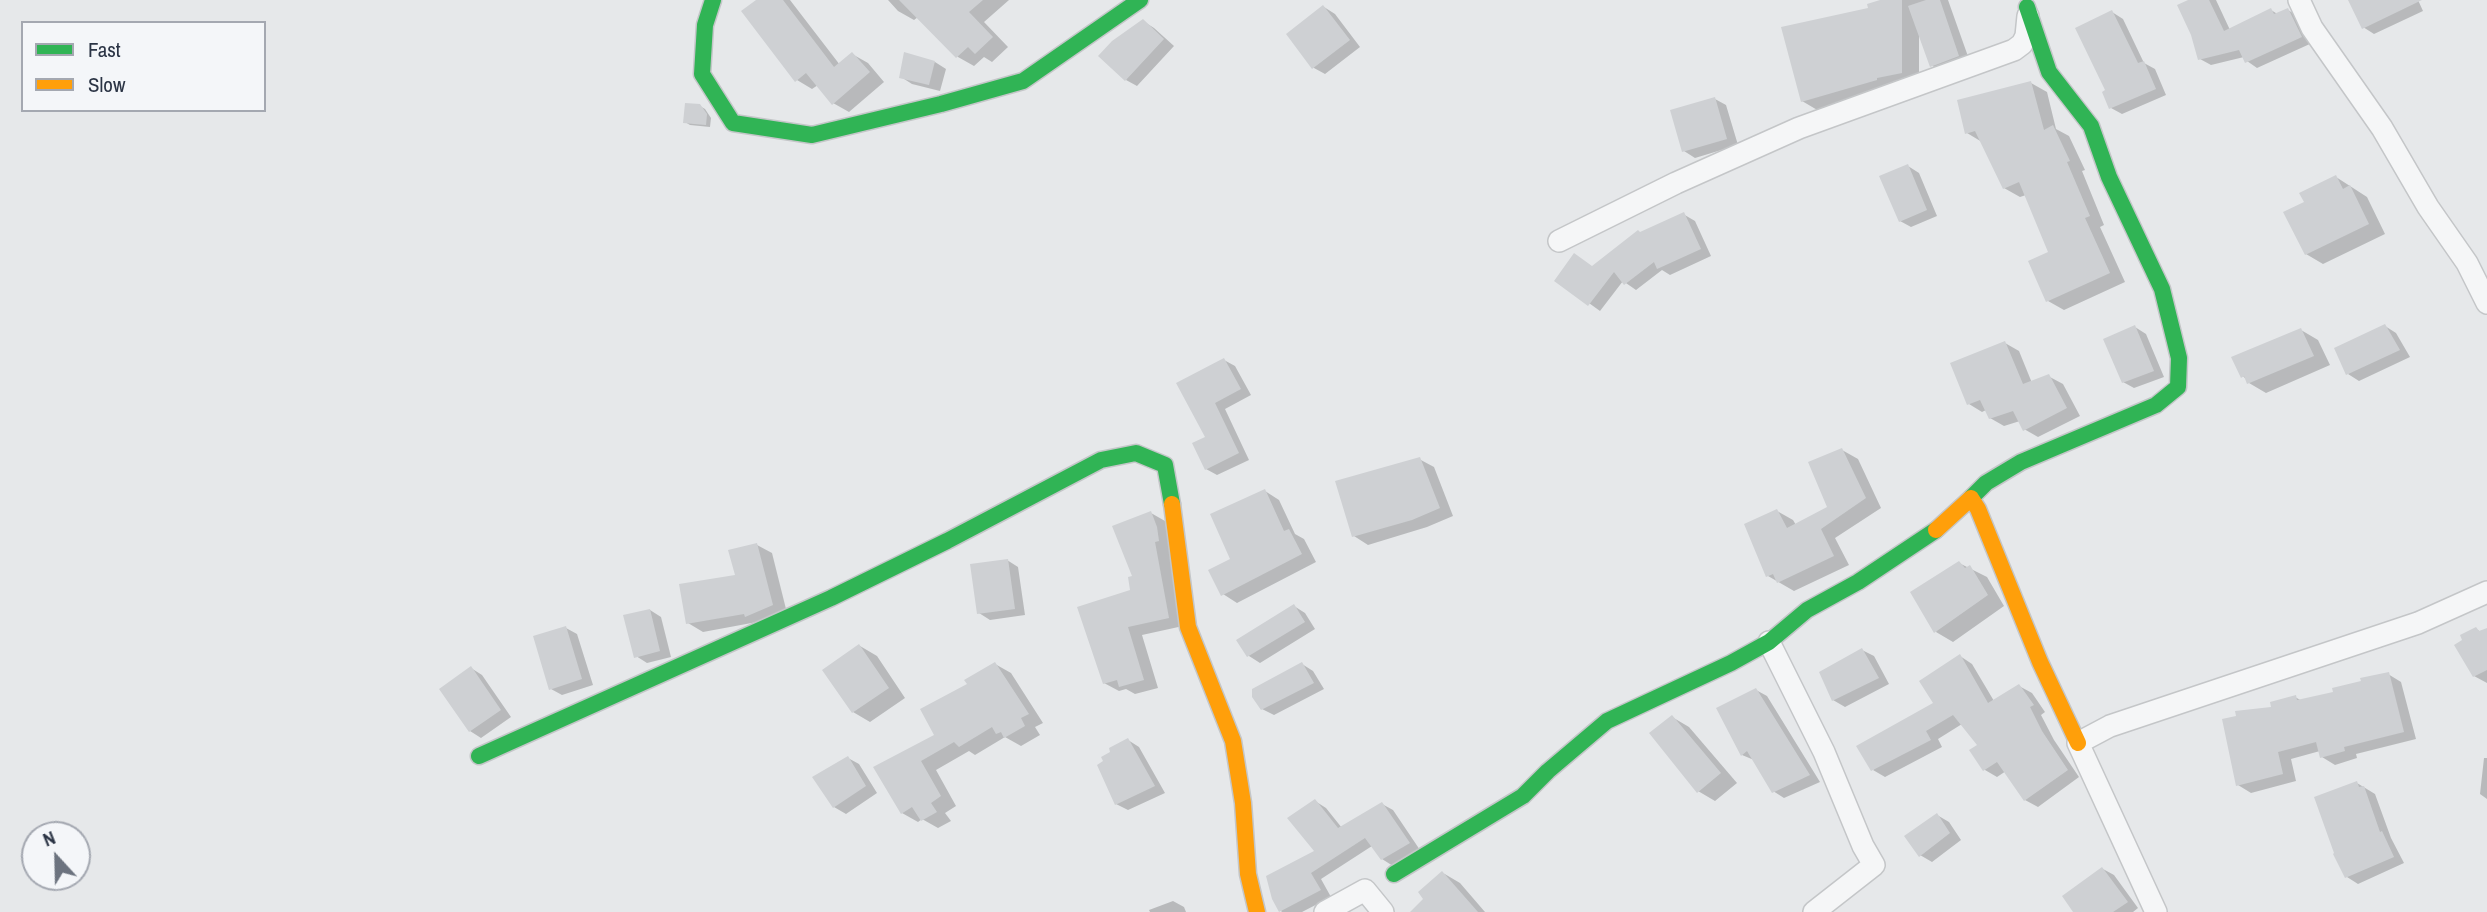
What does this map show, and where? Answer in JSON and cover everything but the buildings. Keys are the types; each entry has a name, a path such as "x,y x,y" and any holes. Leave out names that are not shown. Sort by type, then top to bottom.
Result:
{"street":[{"path":"713,0 705,25 702,74 733,122 812,135 1023,81 1140,0"},
{"path":"2299,0 2312,28 2363,100 2428,207 2468,263 2487,303"},
{"path":"1559,241 1676,183 1799,128 2014,50 2022,44 2026,36 2029,23 2027,3"},
{"path":"1394,874 1523,796 1607,721 1731,663 1769,642 1807,610 1858,582 1946,523 1986,482 2021,462 2156,405 2178,387 2179,358 2162,289 2109,177 2091,126 2049,72 2027,3"},
{"path":"479,756 831,598 1101,460 1136,453 1165,465 1169,480 1188,627 1233,741 1243,803 1248,874 1257,912"},
{"path":"1971,498 1978,509 2040,662 2156,912"},
{"path":"2078,743 2130,719 2418,623 2487,592"},
{"path":"1769,642 1824,752 1863,846 1874,865 1814,912"},
{"path":"1325,912 1366,890 1383,912"}],"traffic: fast":[{"path":"713,0 705,25 702,74 733,123 812,135 1023,81 1140,0"},
{"path":"1971,498 1986,483 2021,462 2156,405 2178,387 2179,358 2162,289 2109,177 2091,126 2049,72 2027,7"},
{"path":"479,756 831,598 1101,460 1136,453 1165,465 1172,504"},
{"path":"1394,874 1523,796 1607,721 1731,663 1769,642 1807,610 1858,582 1936,530"}],"traffic: slow":[{"path":"1936,530 1971,498 1978,509 2040,662 2078,743"},
{"path":"1172,504 1188,627 1233,741 1243,803 1248,874 1257,912"}]}
